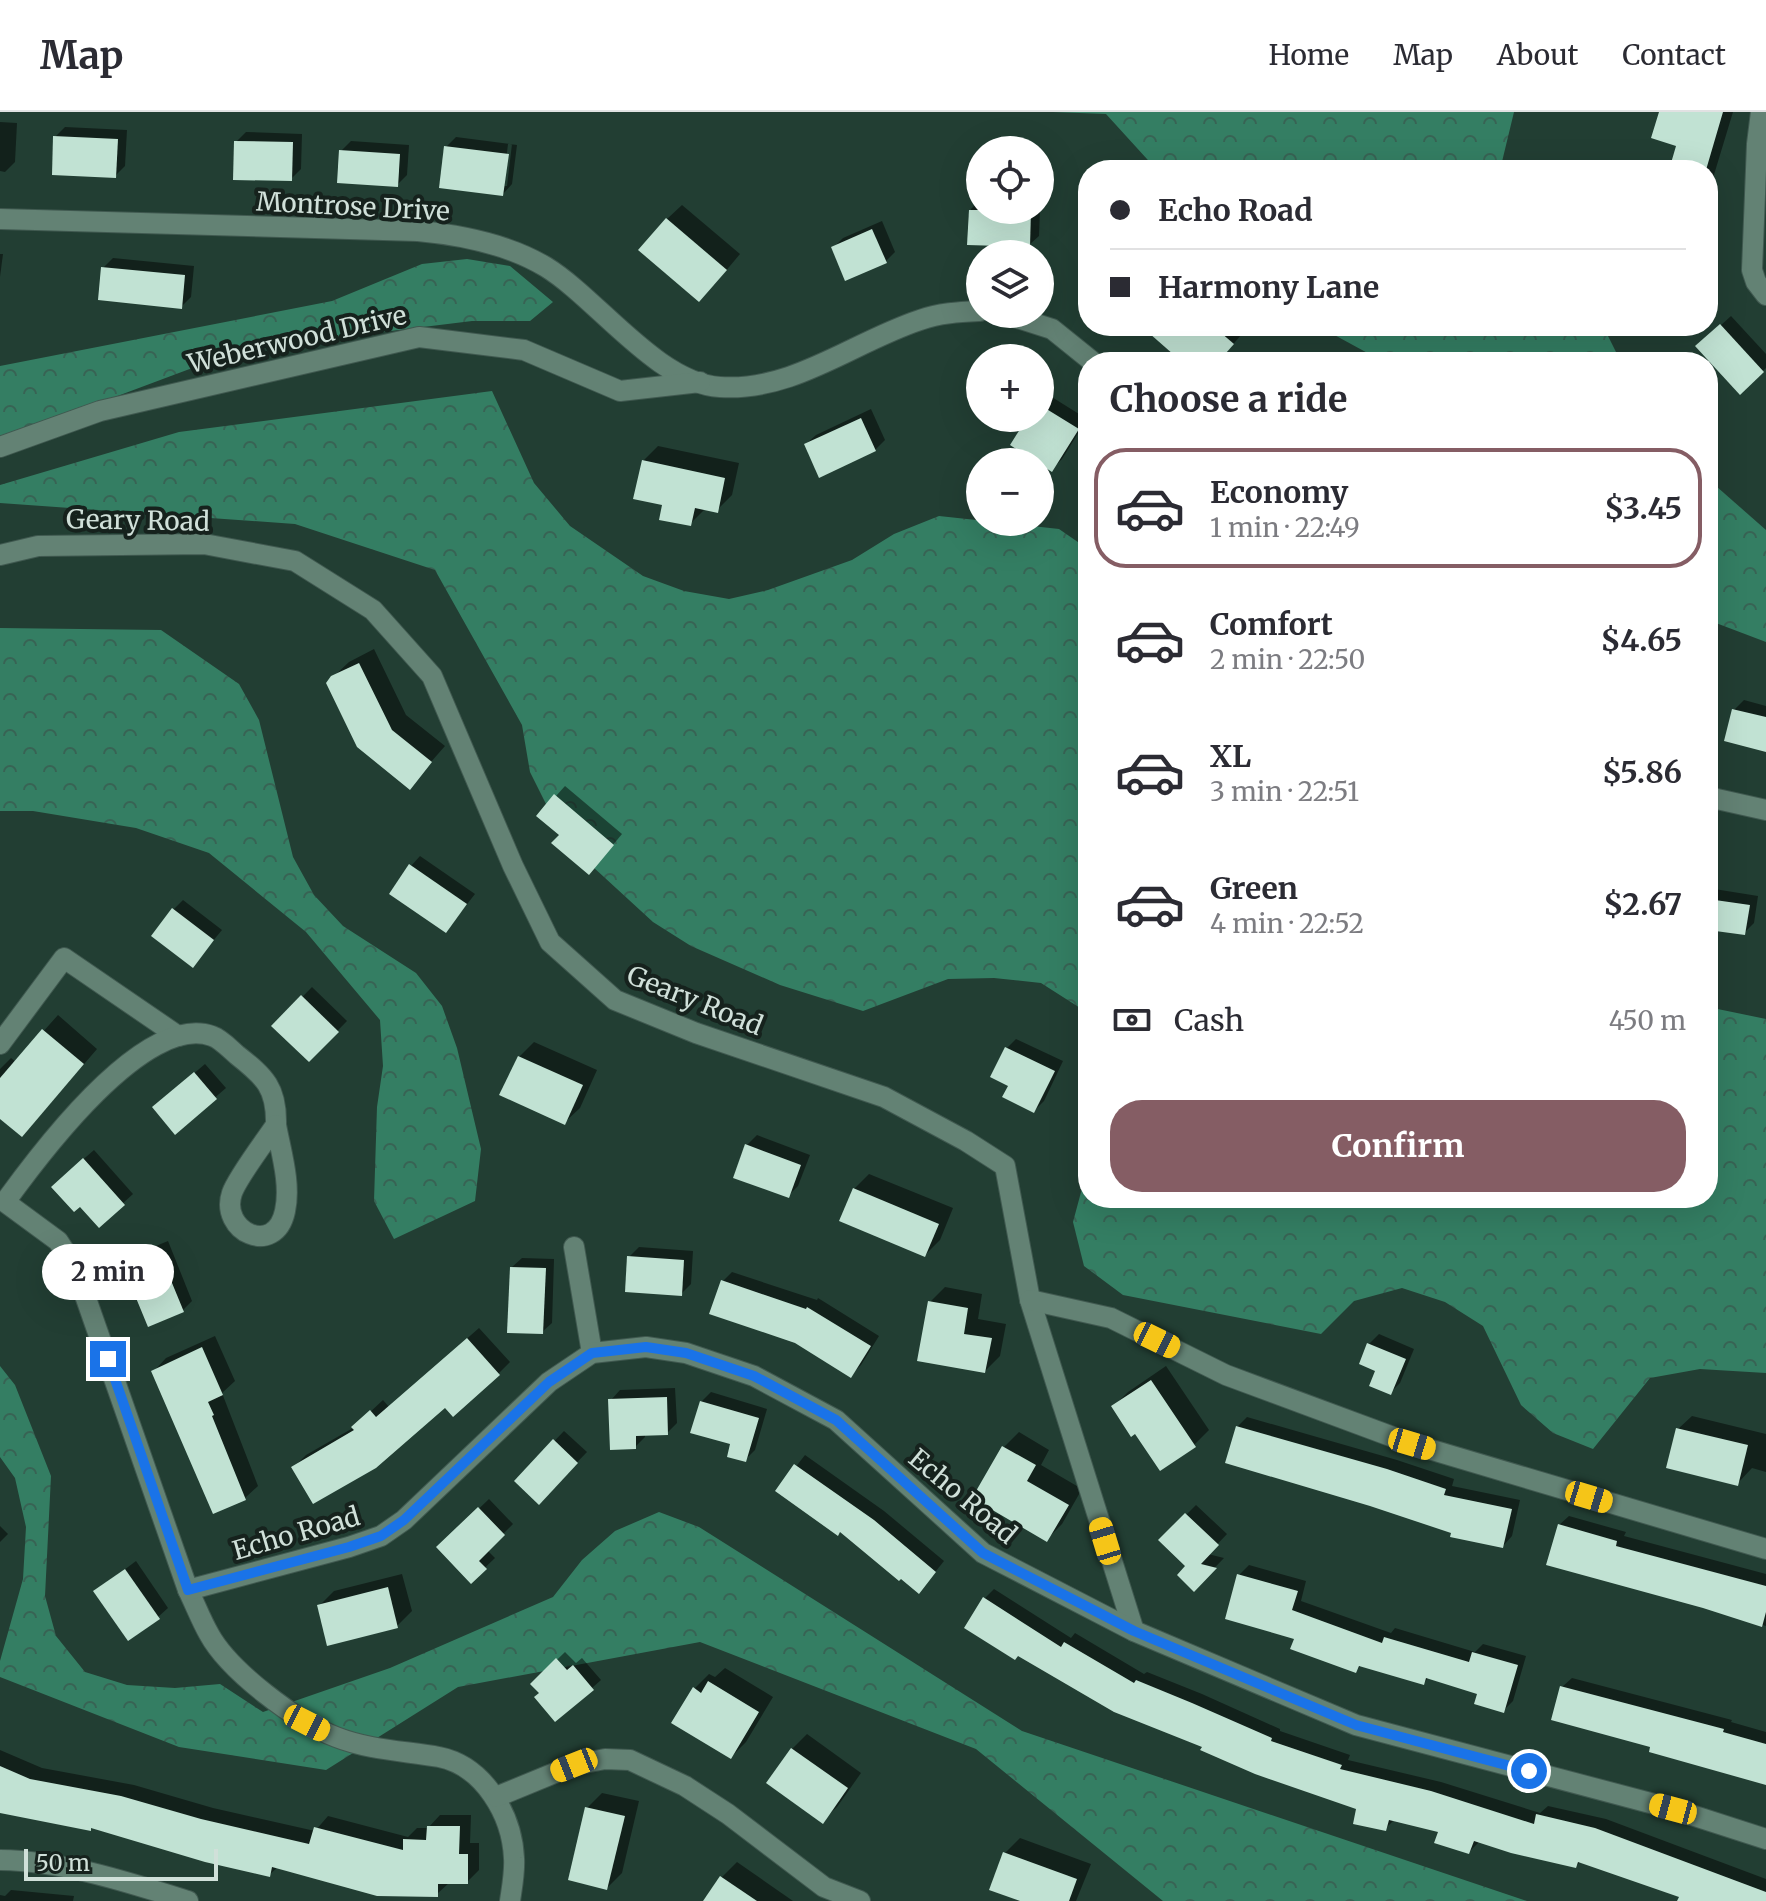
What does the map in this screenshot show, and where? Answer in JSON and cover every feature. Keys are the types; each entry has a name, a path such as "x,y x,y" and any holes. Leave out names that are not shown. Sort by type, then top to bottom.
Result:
{"street":[{"path":"1761,112 1752,270 1766,295"},
{"name":"Montrose Drive","path":"0,219 449,234 508,250 548,268 648,353 673,370 716,387 761,386 797,375 921,319 966,313"},
{"path":"1049,328 1081,352"},
{"name":"Weberwood Drive","path":"0,447 100,411 419,337 524,350 620,391 700,382"},
{"name":"Geary Road","path":"0,555 38,546 204,544 295,561 373,610 432,676 513,866 550,942 615,1000 696,1033 884,1097 1005,1166 1030,1300 1134,1631"},
{"path":"1718,799 1766,810"},
{"path":"0,1044 64,958 178,1036"},
{"path":"276,1125 231,1194 232,1213 238,1226 248,1235 261,1237 277,1228 285,1212 287,1184 276,1125 277,1104 272,1089 214,1037 194,1034 178,1036 152,1048 124,1068 86,1103 48,1143 3,1200 58,1241 75,1267 188,1590 210,1637 240,1671 273,1700 307,1723 337,1738 394,1752 442,1758 471,1772 496,1797 507,1823 514,1857 510,1901"},
{"path":"574,1247 592,1353"},
{"path":"1030,1300 1111,1318 1226,1375 1412,1444 1766,1549"},
{"name":"Echo Road","path":"188,1590 381,1536 404,1520 549,1382 592,1353 646,1347 686,1353 754,1376 836,1420 983,1553 1134,1631 1356,1725 1673,1809 1766,1839"},
{"path":"496,1797 574,1765 605,1759 630,1760 685,1786 728,1814 824,1887 860,1901"},
{"path":"0,1860 50,1865 131,1883 188,1901"}],"green space":[{"path":"1053,112 1514,112 1502,160 1148,160 1106,114"},
{"path":"467,259 510,266 553,302 530,321 472,321 243,349 0,440 0,366 332,301 422,264"},
{"path":"1336,336 1608,336 1616,352 1366,352"},
{"path":"492,391 534,483 570,526 643,576 684,591 729,599 768,590 852,560 894,534 939,516 966,519 966,536 1054,536 1054,528 1059,529 1078,542 1078,1007 1041,983 994,978 948,979 863,1011 780,985 691,946 653,922 580,855 553,818 530,772 522,725 435,570 295,524 0,503 0,485 179,432"},
{"path":"1718,488 1766,530 1766,642 1718,624"},
{"path":"0,628 161,630 239,684 259,720 293,857 314,895 343,926 416,973 442,1006 457,1048 481,1149 475,1201 394,1239 374,1201 377,1107 383,1066 380,1020 306,932 209,853 136,828 33,811 0,811"},
{"path":"1718,1009 1766,1019 1766,1373 1700,1369 1650,1378 1593,1449 1553,1433 1521,1405 1483,1326 1445,1302 1402,1288 1354,1301 1321,1334 1123,1295 1084,1266 1073,1222 1078,1203 1078,1208 1718,1208"},
{"path":"0,1366 15,1385 51,1476 45,1596 56,1636 85,1672 127,1685 175,1688 220,1684 263,1712 390,1668 553,1597 582,1560 615,1531 659,1512 699,1527 1022,1731 1527,1901 1163,1901 976,1749 700,1642 458,1687 326,1770 179,1747 0,1677 0,1661 23,1579 26,1527 15,1478 0,1457"}],"building":[{"path":"1659,112 1723,112 1709,160 1672,160 1676,146 1651,138"},
{"path":"53,136 118,139 116,178 52,175"},
{"path":"234,141 293,142 292,181 233,180"},
{"path":"444,146 509,154 503,196 439,188"},
{"path":"339,150 400,154 398,187 337,183"},
{"path":"666,218 727,270 699,302 638,250"},
{"path":"968,224 1031,224 1030,240 967,240"},
{"path":"872,229 887,263 845,281 831,247"},
{"path":"101,267 185,275 182,309 98,300"},
{"path":"1720,324 1764,372 1740,395 1718,371 1718,352 1701,352 1695,346 1706,336 1718,336"},
{"path":"1152,336 1225,336 1234,344 1227,352 1171,352"},
{"path":"1054,414 1078,428 1054,469 1054,448 1015,448 1010,445 1018,432 1054,432"},
{"path":"861,418 876,451 819,478 804,444"},
{"path":"642,460 725,478 718,513 695,508 691,526 659,520 662,505 633,499"},
{"path":"359,663 392,730 432,762 410,790 357,747 326,683 331,676"},
{"path":"1732,709 1766,717 1766,752 1724,741"},
{"path":"554,794 614,845 589,875 551,843 559,835 536,816"},
{"path":"409,864 467,904 446,933 389,894"},
{"path":"1718,900 1750,905 1745,935 1718,931"},
{"path":"172,908 214,940 193,968 151,936"},
{"path":"301,995 339,1032 309,1062 271,1026"},
{"path":"42,1029 84,1064 22,1137 0,1119 0,1078"},
{"path":"1005,1047 1055,1071 1034,1113 1002,1097 1008,1086 990,1077"},
{"path":"518,1056 583,1085 565,1125 499,1095"},
{"path":"194,1072 217,1099 175,1135 152,1107"},
{"path":"745,1144 801,1165 789,1198 733,1178"},
{"path":"83,1158 125,1205 99,1228 80,1207 74,1212 51,1187"},
{"path":"853,1188 939,1224 925,1257 839,1221"},
{"path":"158,1249 184,1312 148,1327 122,1264"},
{"path":"627,1256 684,1260 682,1296 625,1292"},
{"path":"510,1267 546,1268 543,1334 507,1333"},
{"path":"721,1280 807,1307 871,1346 851,1378 795,1343 709,1314"},
{"path":"928,1301 968,1308 964,1334 992,1338 985,1373 917,1361"},
{"path":"467,1338 500,1375 453,1417 445,1408 376,1468 313,1504 291,1467 354,1430 351,1427 370,1410 376,1417"},
{"path":"1367,1343 1406,1359 1391,1395 1369,1386 1375,1371 1359,1364"},
{"path":"202,1347 223,1395 208,1402 212,1416 246,1500 213,1514 151,1371"},
{"path":"1151,1380 1196,1447 1160,1471 1135,1434 1131,1437 1111,1406"},
{"path":"667,1397 668,1435 636,1436 636,1449 610,1450 608,1399"},
{"path":"700,1401 759,1418 746,1462 727,1457 730,1444 690,1433"},
{"path":"1236,1426 1387,1469 1446,1489 1444,1495 1512,1509 1503,1548 1450,1537 1451,1533 1370,1506 1225,1463"},
{"path":"1676,1428 1748,1445 1738,1486 1666,1468"},
{"path":"553,1439 578,1463 539,1505 514,1481"},
{"path":"1002,1446 1036,1465 1027,1481 1069,1505 1047,1542 972,1498"},
{"path":"794,1464 874,1520 936,1572 919,1594 840,1532 838,1536 775,1491"},
{"path":"478,1507 505,1535 479,1561 487,1569 471,1584 436,1547"},
{"path":"1185,1513 1219,1545 1201,1564 1217,1568 1194,1592 1177,1575 1185,1566 1158,1540"},
{"path":"1558,1524 1617,1541 1616,1546 1766,1586 1766,1612 1762,1627 1546,1565"},
{"path":"125,1569 160,1619 128,1641 93,1591"},
{"path":"1237,1574 1298,1591 1292,1610 1382,1643 1384,1637 1469,1662 1472,1652 1518,1665 1504,1713 1474,1704 1477,1694 1426,1678 1424,1685 1359,1666 1356,1673 1290,1649 1294,1639 1225,1619"},
{"path":"388,1587 398,1628 327,1646 317,1605"},
{"path":"983,1597 1061,1647 1064,1642 1134,1683 1136,1680 1192,1703 1272,1738 1271,1741 1342,1765 1340,1769 1431,1791 1534,1824 1536,1814 1595,1828 1766,1892 1766,1901 1677,1901 1679,1897 1578,1862 1576,1868 1474,1841 1469,1854 1434,1843 1438,1832 1389,1820 1386,1831 1353,1824 1356,1809 1255,1774 1200,1750 1202,1747 1114,1712 1018,1656 1015,1660 964,1628"},
{"path":"556,1658 567,1670 573,1665 594,1690 555,1722 534,1697 539,1693 530,1684"},
{"path":"708,1681 759,1712 731,1759 671,1723 693,1687 701,1693"},
{"path":"1560,1686 1724,1729 1723,1732 1766,1744 1766,1785 1649,1752 1650,1747 1551,1720"},
{"path":"791,1748 848,1788 823,1824 766,1783"},
{"path":"0,1766 30,1779 121,1796 201,1819 309,1844 314,1827 403,1850 403,1839 426,1840 427,1826 460,1826 459,1854 468,1854 468,1884 438,1884 438,1897 377,1896 272,1867 270,1877 205,1862 91,1828 91,1831 0,1813"},
{"path":"585,1807 625,1816 607,1890 568,1880"},
{"path":"1003,1852 1077,1879 1069,1901 1020,1901 989,1890"},
{"path":"720,1876 757,1901 703,1901"}],"route":[{"path":"108,1359 188,1590 381,1536 404,1520 549,1382 592,1353 646,1347 686,1353 754,1376 836,1420 983,1553 1134,1631 1356,1725 1529,1771"}]}
